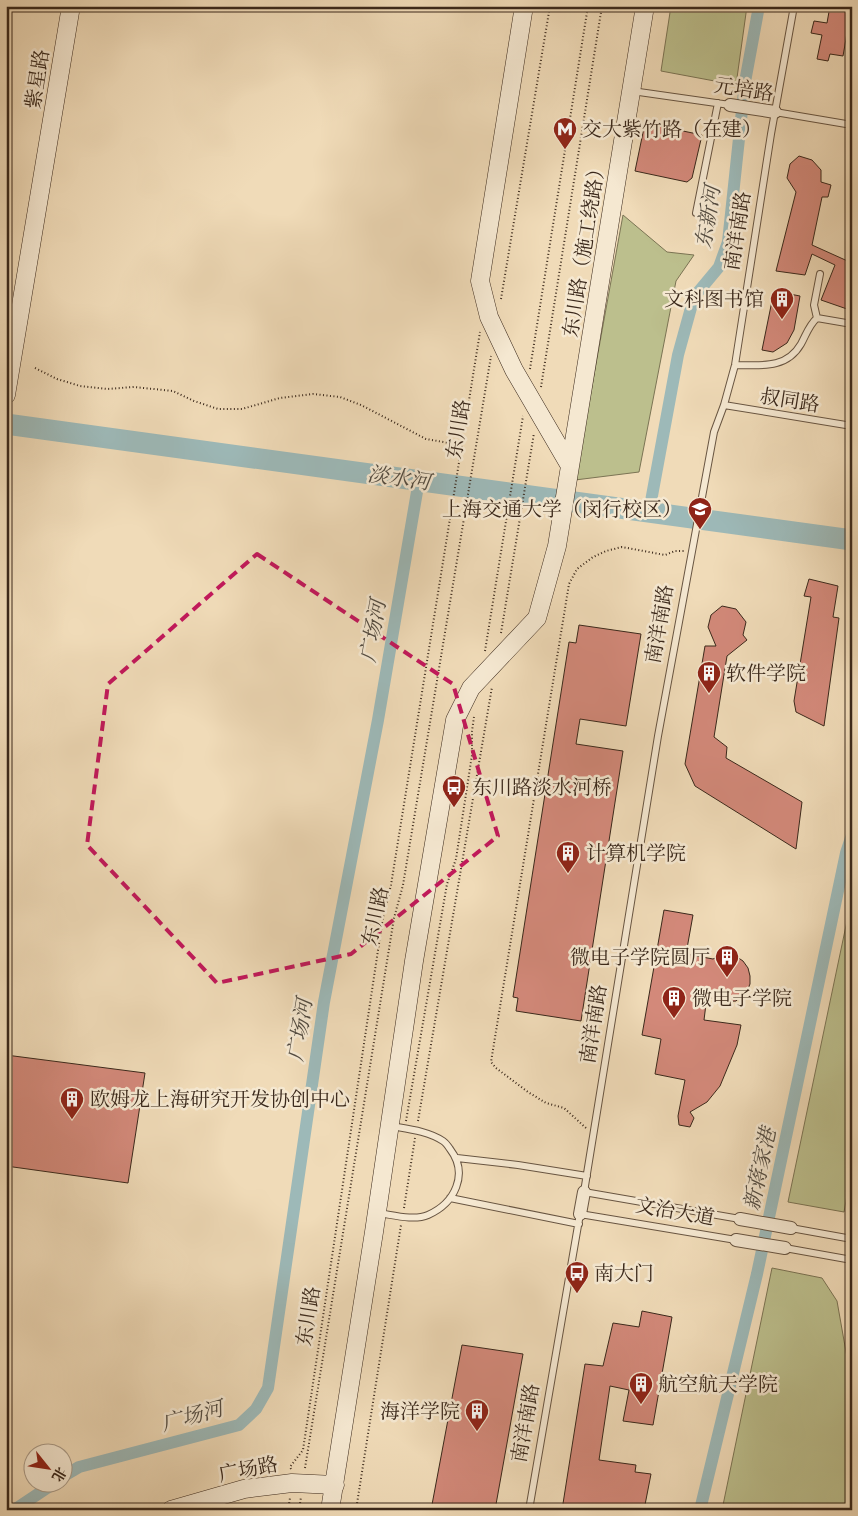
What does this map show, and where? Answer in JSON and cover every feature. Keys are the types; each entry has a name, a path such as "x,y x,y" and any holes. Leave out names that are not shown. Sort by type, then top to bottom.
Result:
{"main road":[{"name":"紫星路","path":"8,387 71,6"},
{"path":"524,6 480,281 488,317 514,370 570,466"},
{"name":"东川路（施工绕路）","path":"490,657 537,618 557,546 645,6"},
{"path":"330,1510 377,1212 398,1127 416,952 455,720 471,688 490,657"},
{"name":"广场路","path":"171,1510 244,1489 297,1483 335,1485"}],"street":[{"name":"元培路","path":"724,104 775,112"},
{"name":"南洋南路","path":"580,1219 584,1192"},
{"name":"文治大道","path":"740,1219 791,1228"},
{"name":"文治大道","path":"736,1240 785,1248"}],"lane":[{"name":"南洋南路","path":"584,1192 655,756 702,488 714,432 724,405 734,366 794,6"},
{"name":"元培路","path":"631,90 724,104"},
{"path":"696,213 724,104"},
{"name":"元培路","path":"775,112 852,125"},
{"path":"817,318 814,305 820,274"},
{"path":"734,366 764,366 785,360 800,346 811,323 817,318 852,324"},
{"name":"叔同路","path":"724,405 852,426"},
{"path":"377,1212 403,1216 427,1216 445,1204 450,1198 456,1189 460,1174 457,1158 444,1141 424,1132 398,1127"},
{"path":"457,1158 587,1176"},
{"name":"文治大道","path":"584,1192 740,1219"},
{"name":"文治大道","path":"450,1198 580,1219 736,1240"},
{"name":"南洋南路","path":"529,1510 580,1219"},
{"name":"文治大道","path":"791,1228 852,1239"},
{"name":"文治大道","path":"785,1248 852,1260"}],"path":[{"path":"501,300 550,6"},
{"path":"530,376 588,6"},
{"path":"541,388 602,6"},
{"name":"东川路","path":"298,1510 297,1483 394,918 403,885 493,348"},
{"path":"35,368 57,379 80,386 107,389 134,387 173,391 194,402 218,409 242,409 280,398 313,394 340,397 361,405 426,439 462,445 391,885 383,917 303,1450 290,1467 297,1483 288,1510"},
{"path":"356,1510 490,657 504,537 523,415"},
{"path":"501,633 535,428"},
{"path":"594,1134 574,1119 564,1108 546,1103 528,1092 496,1068 491,1062 569,584 577,569 593,557 606,551 622,548 665,555 692,548"},
{"path":"398,1127 446,884 456,859 472,755 472,731 475,712"}],"highlighted area":[{"path":"257,554 453,684 498,836 351,954 217,983 87,845 108,684"}],"green space":[{"path":"671,6 747,6 736,85 661,71"},
{"path":"623,215 667,252 694,255 676,281 639,472 575,480"},
{"path":"852,897 852,1167 844,1212 788,1202"},
{"path":"772,1268 822,1278 837,1301 852,1386 852,1499 840,1510 722,1510"}],"building":[{"path":"830,6 852,6 852,34 847,33 843,56 830,54 828,61 817,59 822,35 811,33 814,21 827,23"},
{"path":"645,123 702,135 692,178 687,182 635,171"},
{"path":"799,156 812,160 821,170 821,182 831,185 828,197 822,197 812,245 852,263 852,301 847,309 821,300 835,265 812,254 805,275 776,271 796,192 787,178 790,164"},
{"name":"文科图书馆","path":"774,291 800,296 794,330 787,343 773,352 762,350"},
{"path":"809,579 838,586 833,617 839,618 824,726 796,712 794,701 811,597 804,596"},
{"name":"软件学院","path":"722,606 736,609 746,622 743,635 747,640 727,656 714,737 727,747 726,758 802,802 796,849 695,786 685,764 705,646 716,646 708,627 711,615"},
{"name":"计算机学院","path":"579,625 641,634 626,726 580,719 576,744 623,751 581,1021 516,1011 518,998 513,997 569,642 576,643"},
{"name":"微电子学院","path":"664,910 693,915 686,954 713,959 729,955 737,957 748,968 750,976 750,984 747,991 736,1001 721,1002 707,996 704,1020 741,1025 737,1045 720,1086 707,1102 690,1112 694,1118 690,1127 679,1125 678,1116 685,1080 655,1074 661,1039 642,1035"},
{"name":"欧姆龙上海研究开发协创中心","path":"6,1055 145,1073 128,1183 6,1166"},
{"name":"航空航天学院","path":"642,1311 672,1317 653,1425 623,1421 629,1390 610,1386 599,1460 636,1465 635,1472 651,1474 644,1510 562,1510 585,1364 603,1366 613,1323 639,1327"},
{"name":"海洋学院","path":"462,1345 523,1354 495,1510 431,1510"}],"waterway":[{"name":"东新河","path":"649,512 678,355 694,297 719,267 728,242 745,82 759,6"},
{"name":"淡水河","path":"6,424 852,540"},
{"name":"广场河","path":"72,1471 79,1467 239,1425 256,1409 268,1388 324,1002 378,720 419,480"},
{"name":"新蒋家港","path":"700,1510 757,1274 846,853 852,835"},
{"name":"广场河","path":"14,1510 38,1494"}],"place":[{"name":"交大紫竹路（在建）","path":"565,150"},
{"name":"文科图书馆","path":"782,320"},
{"name":"上海交通大学（闵行校区）","path":"700,530"},
{"name":"软件学院","path":"709,694"},
{"name":"东川路淡水河桥","path":"454,808"},
{"name":"计算机学院","path":"568,874"},
{"name":"微电子学院圆厅","path":"727,978"},
{"name":"微电子学院","path":"674,1019"},
{"name":"欧姆龙上海研究开发协创中心","path":"72,1120"},
{"name":"南大门","path":"577,1294"},
{"name":"航空航天学院","path":"641,1405"},
{"name":"海洋学院","path":"477,1432"}]}
